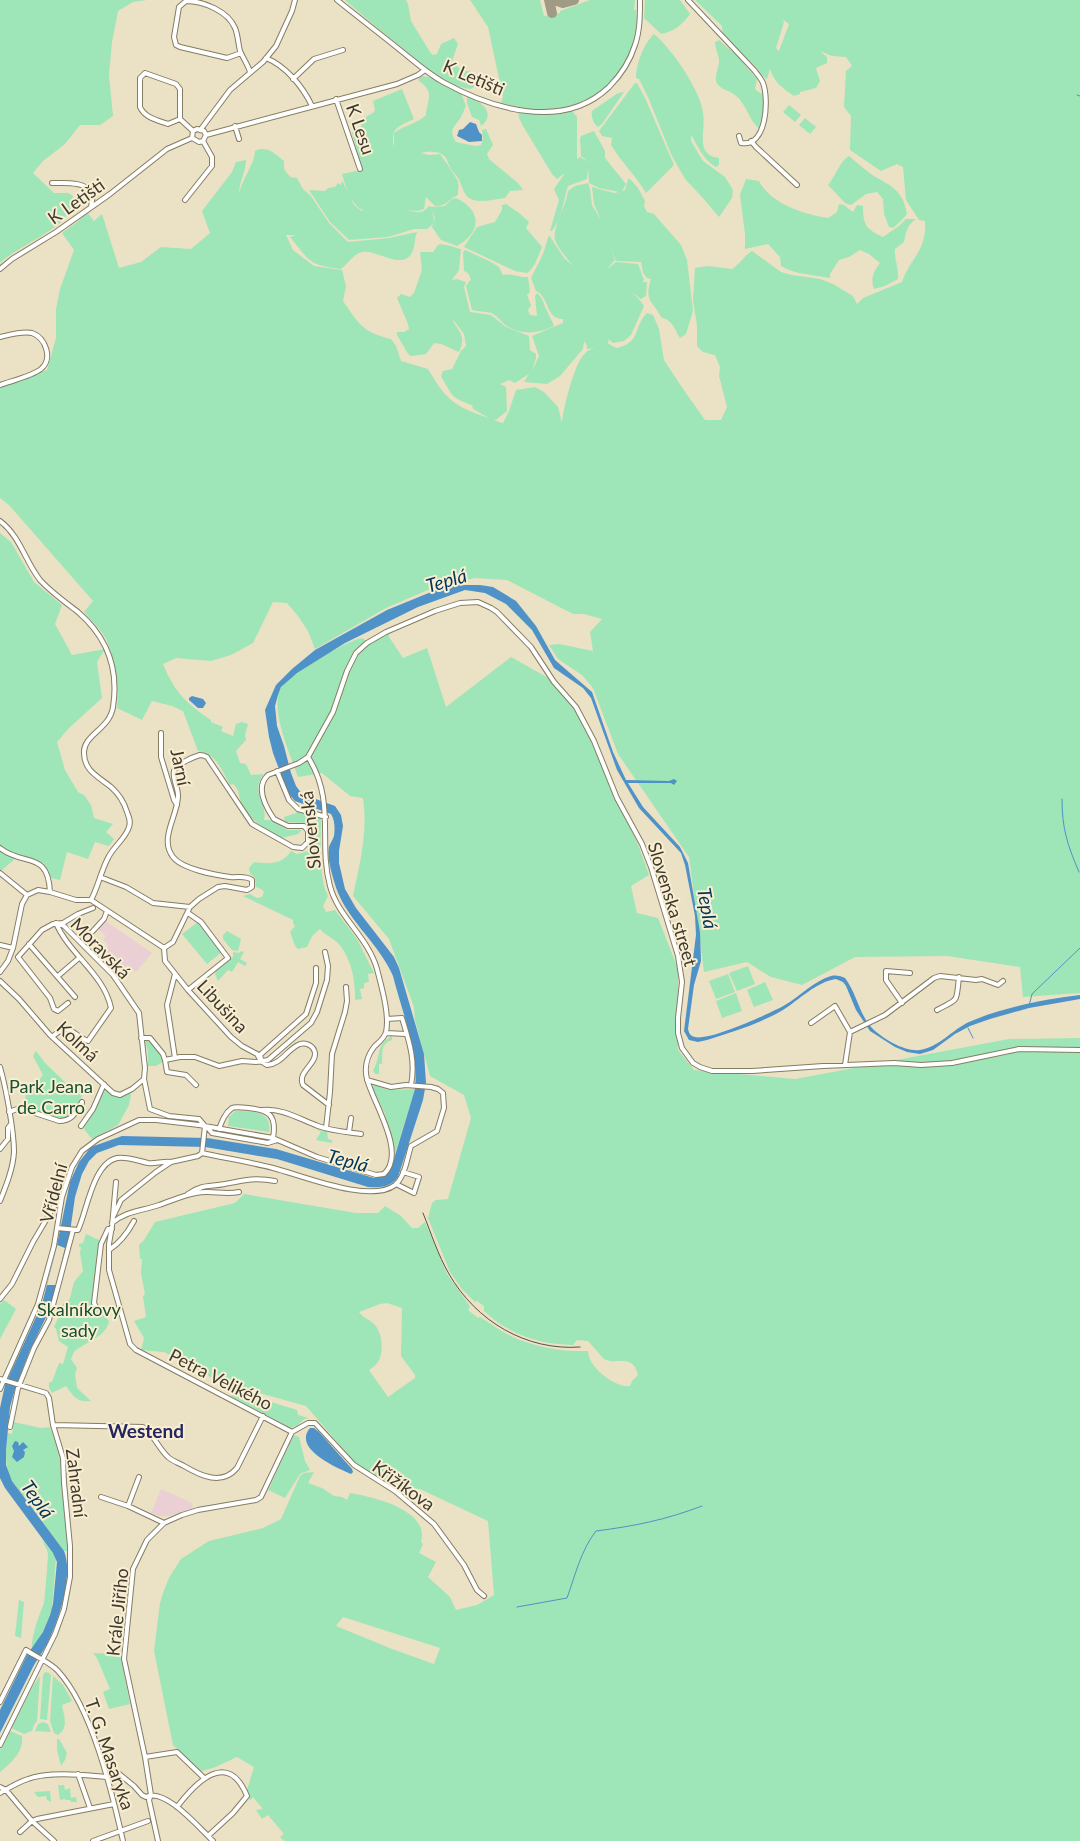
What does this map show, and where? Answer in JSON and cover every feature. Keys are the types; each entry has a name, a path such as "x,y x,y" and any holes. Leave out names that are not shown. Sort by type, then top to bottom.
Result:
{"street":[{"path":"193,131 201,129 230,90 266,58 281,37 295,0"},
{"path":"337,0 426,70"},
{"name":"K Letišti","path":"206,135 397,84 418,76 426,70 455,88 500,105 541,113 572,109 591,101 606,90 628,63 638,34 640,0"},
{"path":"688,0 736,54 754,70 763,83 767,112 759,132 752,141 746,144 741,143 739,136"},
{"path":"241,53 227,58 180,48 176,45 174,37 179,7 186,1 200,2 213,8 230,20 237,33 241,53 250,72"},
{"path":"293,79 314,59 344,50"},
{"path":"266,58 282,68 293,79 306,93 312,106"},
{"path":"180,119 168,124 144,114 140,107 142,75 145,73 176,84 180,89 180,119 193,131"},
{"name":"K Lesu","path":"336,99 360,168"},
{"path":"235,126 239,139"},
{"path":"201,129 206,135 202,141"},
{"path":"193,131 192,138 199,142 202,141"},
{"name":"K Letišti","path":"0,269 12,259 56,232 168,149 192,138"},
{"path":"185,200 212,166 212,157 202,141"},
{"path":"752,141 756,147 797,184"},
{"path":"52,183 68,183 89,188 94,194 91,206"},
{"path":"0,338 19,333 32,333 46,346 47,356 41,369 0,385"},
{"path":"0,521 16,536 41,580 80,614 100,636 106,646 114,675 116,687 112,714 107,723 88,741 83,754 86,764 92,773 110,786 119,796 128,814 130,825 107,859 91,900"},
{"name":"Slovenska street","path":"308,757 333,712 347,671 362,647 386,632 448,606 472,602 484,604 491,608 531,647 546,672 576,707 592,736 617,798 642,844 656,883 678,956 682,982 678,1033 681,1045 688,1058 700,1067 706,1070 721,1071 894,1063 921,1065 952,1062 1018,1049 1080,1050"},
{"name":"Jarní","path":"161,734 161,757 174,800 177,804"},
{"path":"0,972 13,948 22,904 28,895 38,890 76,900 91,900 164,948 173,942 190,907 198,898 218,887 231,886 247,890 252,887 253,884 249,878 218,875 186,866 176,861 170,852 167,841 178,794 174,774 176,768 199,756 206,756 252,824 293,847 302,848 306,845 309,838 306,827 299,824 288,826 276,821 263,797 262,790 264,780 268,774 289,767 308,757"},
{"name":"Slovenská","path":"308,757 316,772 324,800 327,872 330,888 336,901 361,936 373,957 387,1019 386,1033"},
{"path":"278,770 289,800 298,809 326,815"},
{"path":"0,848 16,857 35,860 43,867 49,880 50,892"},
{"path":"0,873 28,895"},
{"path":"100,877 126,887 153,903 190,907"},
{"path":"18,957 42,930 56,923 63,923 93,908"},
{"name":"Moravská","path":"92,932 104,919 107,911"},
{"path":"188,913 201,922 228,956 226,960 188,990"},
{"path":"52,1037 59,1031 71,1030 88,1041 111,1008 107,996 93,972 79,958 56,923"},
{"name":"Moravská","path":"56,923 64,926 114,975 139,1014 145,1068 144,1079 152,1111 169,1116 199,1119 206,1126"},
{"path":"29,944 75,997"},
{"path":"0,945 13,948"},
{"name":"Libušina","path":"164,948 165,961 174,974 231,1037 242,1046 257,1054 261,1061 242,1061 219,1066 195,1057 185,1056 165,1060"},
{"path":"261,1061 268,1060 314,1018 327,980 328,966 325,952"},
{"path":"10,956 18,957 50,998 54,1010 58,1011 68,1003"},
{"path":"58,976 79,958"},
{"path":"316,968 316,983 306,1014 260,1055 261,1061 267,1065 272,1065 303,1043 311,1046 314,1056 301,1082 329,1104"},
{"path":"902,1003 886,980 886,970 910,973"},
{"path":"174,974 167,1004 175,1058"},
{"path":"850,1032 885,1015 934,978 940,976 982,979 998,985 1004,981"},
{"path":"937,1010 954,1003 956,1000 959,977"},
{"name":"Kolmá","path":"0,981 19,999 52,1037 113,1092 120,1095 132,1089 144,1079"},
{"path":"326,1128 332,1054 345,1012 346,988"},
{"path":"812,1023 835,1006 850,1032 845,1065"},
{"path":"306,1014 314,1018"},
{"path":"387,1019 402,1018 414,1061 413,1086"},
{"path":"206,1126 275,1139 317,1158 348,1168 376,1175 386,1172 390,1166 393,1152 382,1116 367,1080 366,1070 369,1056 386,1033 406,1034"},
{"path":"141,1038 150,1038 163,1054 167,1072 186,1075 196,1085"},
{"path":"0,1067 11,1124 14,1153 0,1201"},
{"path":"59,1228 78,1230 93,1186 102,1168 116,1158 125,1157 151,1163 171,1162 198,1156 202,1153 273,1168 318,1182 352,1189 380,1190 390,1187 396,1184 403,1172 411,1146 438,1131 444,1108 443,1093 431,1087 392,1087 367,1080"},
{"path":"81,1126 93,1109 104,1084"},
{"path":"9,1112 20,1108 64,1121 69,1120 82,1102 81,1111"},
{"path":"219,1128 225,1115 235,1107 269,1109 295,1115 326,1128 361,1134"},
{"path":"262,1110 273,1119 275,1139"},
{"path":"350,1132 351,1118"},
{"name":"Vřídelní","path":"0,1389 35,1313 59,1228 62,1197 74,1161 88,1145 134,1122 147,1119 206,1126"},
{"path":"0,1149 8,1139 8,1128 11,1124"},
{"path":"206,1126 212,1133 268,1142 275,1139"},
{"path":"202,1153 206,1126"},
{"path":"112,1223 121,1200 171,1162"},
{"path":"396,1184 414,1192 418,1177 403,1172"},
{"path":"185,1196 203,1186 257,1178 275,1181"},
{"path":"109,1250 116,1182"},
{"path":"112,1223 120,1216 128,1213 197,1193 231,1194 239,1192"},
{"path":"0,1299 12,1284 33,1242 54,1210 59,1198 62,1197"},
{"path":"109,1250 115,1246 134,1221"},
{"path":"96,1307 94,1303 101,1244 108,1229 112,1229"},
{"path":"10,1427 17,1385 49,1320 71,1230"},
{"name":"Petra Velikého","path":"109,1250 109,1270 130,1344 136,1350 292,1432"},
{"path":"4,1380 17,1385"},
{"name":"Zahradní","path":"0,1744 40,1659 55,1634 68,1591 71,1557 64,1458 53,1425 49,1398 46,1394 17,1385"},
{"path":"53,1425 143,1427 147,1429 157,1445 170,1459 197,1474 220,1479 231,1474 237,1468 263,1416"},
{"name":"Křižíkova","path":"292,1432 308,1423 315,1423 354,1465 396,1491 434,1524 464,1565 477,1590 484,1596"},
{"name":"Krále Jiřího","path":"158,1841 149,1800 151,1795 145,1758 124,1652 133,1569 138,1554 147,1540 164,1523 182,1514 259,1498 292,1432"},
{"path":"128,1506 139,1477"},
{"path":"101,1497 128,1506 164,1523"},
{"name":"T. G. Masaryka","path":"0,1702 28,1651 57,1670 85,1712 114,1804 123,1841"},
{"path":"145,1758 177,1752 204,1778"},
{"path":"101,1760 134,1786 142,1795 146,1797 151,1795 158,1796 177,1807 213,1841"},
{"path":"177,1807 204,1778 215,1772 227,1773 240,1782 247,1796 233,1813 208,1836"},
{"path":"80,1775 90,1808"},
{"path":"0,1793 26,1779 34,1777 80,1775 106,1777"},
{"path":"0,1786 54,1841"},
{"path":"20,1832 32,1820 114,1804"},
{"path":"93,1841 148,1821"}],"shaded area":[{"path":"103,922 107,922 152,953 136,972 127,965 124,970 121,970 105,952 108,947 107,943 103,940 106,936 97,928"},
{"path":"161,1489 192,1503 193,1508 169,1516 159,1516 151,1513"}],"green space":[{"path":"0,0 147,0 133,2 118,11 112,42 109,75 113,116 100,125 80,125 65,144 43,161 33,173 54,193 68,193 73,196 68,213 54,227 0,263"},
{"path":"345,0 406,0 411,21 430,52 433,55 437,54 441,44 454,38 458,44 452,61 461,70 472,72 475,86 471,89 444,80 382,32"},
{"path":"470,0 540,0 544,16 560,13 560,11 590,0 635,0 636,29 633,47 625,63 614,78 586,100 569,107 551,110 532,109 501,103 503,97 488,27"},
{"path":"645,0 680,0 690,14 678,27 661,34 644,18"},
{"path":"695,0 1080,0 1080,993 1023,997 1020,967 947,956 855,957 802,985 771,977 747,962 704,972 689,857 618,754 593,688 582,675 558,659 549,645 559,644 593,651 590,632 602,619 584,614 573,614 507,580 475,578 437,586 386,608 315,649 308,631 287,603 273,602 253,643 231,655 211,661 176,658 163,664 172,683 182,696 211,722 223,727 221,731 233,736 236,724 242,722 248,724 245,735 246,740 236,751 240,763 246,764 251,775 263,774 258,788 264,808 264,820 271,820 287,830 302,830 298,834 282,838 253,820 241,802 237,788 233,784 230,785 218,763 210,755 198,751 183,711 152,701 142,720 117,708 118,690 116,673 109,647 101,632 84,612 93,601 9,505 0,498 0,388 47,370 56,338 56,309 60,289 74,250 62,233 87,212 94,221 102,214 119,268 141,262 161,247 191,249 210,233 202,211 232,172 236,162 246,160 239,194 253,161 255,151 259,149 271,151 284,161 284,169 290,177 297,178 329,223 348,242 389,238 417,232 414,247 410,255 405,259 391,259 369,252 362,252 353,257 341,269 322,266 306,257 290,237 296,235 286,235 293,250 314,266 342,270 346,286 343,301 362,326 367,330 391,339 396,346 401,361 428,369 440,388 452,401 489,418 473,409 472,405 456,398 450,392 441,376 443,371 452,369 461,351 466,346 464,334 452,318 462,337 459,352 434,343 426,354 411,356 397,335 397,332 404,332 409,329 397,298 401,294 410,297 414,293 422,270 420,252 433,252 440,244 461,249 459,270 452,280 457,279 466,282 464,287 470,312 491,315 506,327 529,336 530,350 536,354 532,371 539,356 532,336 563,323 563,319 557,318 550,312 544,298 536,291 531,278 543,254 549,235 564,258 573,266 558,247 555,240 556,229 568,191 575,186 588,183 592,205 601,220 594,204 592,187 614,193 619,192 599,188 589,183 588,168 587,179 568,186 558,221 552,231 550,231 559,200 554,189 565,173 557,179 552,174 523,126 518,111 545,115 572,111 577,117 577,159 580,157 588,162 581,156 580,139 581,136 594,131 605,151 605,158 626,184 622,191 625,190 628,179 630,179 638,188 645,201 644,206 647,212 654,214 681,245 687,260 693,311 686,334 680,338 673,325 661,317 650,300 648,292 651,279 647,278 643,273 641,262 616,261 610,246 615,260 606,270 616,262 638,264 644,280 642,282 647,282 646,296 641,299 630,291 644,306 631,335 624,341 613,343 608,339 609,342 607,343 616,348 624,346 634,338 640,323 647,313 653,315 659,329 664,360 705,420 721,420 727,407 719,376 720,367 715,355 703,352 697,346 697,325 693,301 695,268 708,266 732,269 752,251 781,272 820,279 833,284 853,296 857,304 863,298 902,282 921,247 925,231 925,221 919,220 906,200 903,167 897,164 881,171 850,150 851,116 844,107 846,71 852,66 846,57 832,56 820,51 827,57 827,63 816,68 820,81 816,88 800,92 800,94 794,96 779,84 770,69 767,79 732,46 725,37 722,26","holes":["782,19 789,24 779,51 776,48 784,22","584,341 587,349 595,348 586,352 579,362 569,388 562,423 558,407 544,392 535,387 516,390 503,423 493,420 496,420 507,411 506,387 500,384 509,380 515,383 529,374 524,382 547,384 560,376 583,349"]},
{"path":"654,34 669,49 697,93 703,113 704,148 710,155 719,158 719,165 716,167 708,161 691,135 691,141 703,161 725,177 733,190 732,198 719,217 681,172 671,154 648,97 639,79 636,78 641,54"},
{"path":"719,40 737,56 757,79 755,89 764,95 764,111 758,128 739,98 717,84 719,61 715,42"},
{"path":"421,76 435,78 461,93 466,106 452,131 456,142 475,146 481,145 483,139 482,130 486,129 493,145 487,154 489,159 518,183 523,190 510,191 505,198 485,201 470,199 465,194 458,178 444,156 441,154 435,152 421,153 429,155 440,154 457,180 458,195 439,206 435,206 426,197 424,209 418,211 408,210 420,212 429,206 431,207 445,206 452,199 456,198 465,203 474,215 476,221 475,228 471,234 457,246 441,240 432,227 433,224 427,229 414,229 388,237 349,240 330,222 309,190 325,191 328,188 335,187 338,183 341,185 342,180 354,205 363,210 352,199 342,174 361,170 352,132 362,129 360,120 373,113 375,110 373,101 402,89 414,119 396,129 394,132 393,136 394,148 394,133 426,115 429,94 418,80"},
{"path":"635,83 637,83 646,100 674,165 646,193 611,145 612,138 602,136 599,131"},
{"path":"624,92 598,127 593,119 592,111 618,93"},
{"path":"467,97 482,104 487,112 488,117 481,126 479,120 472,117"},
{"path":"789,105 801,115 795,122 783,112"},
{"path":"805,118 816,127 810,134 799,125"},
{"path":"849,156 871,174 894,188 902,198 907,214 893,228 889,227 884,214 883,199 877,192 866,194 851,205 845,203 828,185"},
{"path":"746,179 759,181 771,196 789,207 819,216 828,218 837,212 839,204 844,205 853,212 857,205 863,206 867,226 883,237 906,219 916,219 909,226 904,242 895,249 898,279 874,289 873,275 880,263 869,254 860,250 849,257 839,260 830,274 830,278 799,273 781,266 780,257 768,244 745,249 740,195"},
{"path":"506,204 529,222 526,228 542,247 534,265 527,273 515,271 464,247 477,227 495,222 502,210 502,205"},
{"path":"465,250 499,267 503,275 528,277 530,292 527,295 531,305 528,310 530,315 537,316 535,296 537,293 542,299 554,326 542,331 522,332 510,328 492,313 472,310 466,286 471,279 468,273 464,271 463,252"},
{"path":"0,533 11,542 34,582 62,605 55,624 72,655 105,649 97,662 102,698 68,729 57,742 65,770 78,792 84,795 91,805 94,818 113,824 106,832 114,839 109,846 95,842 88,859 67,852 60,880 51,878 44,863 16,858 0,870"},
{"path":"389,633 389,637 403,658 427,648 446,707 511,657 552,680 581,715 639,847 649,875 631,886 637,913 658,918 678,969 678,1050 694,1070 795,1079 1009,1039 1080,1038 1080,1841 284,1841 280,1837 284,1834 268,1815 262,1819 256,1810 263,1809 253,1797 250,1801 247,1790 254,1767 237,1757 213,1768 201,1771 173,1745 154,1651 160,1603 170,1576 181,1559 209,1541 263,1528 281,1519 300,1476 304,1473 314,1472 308,1483 322,1488 334,1496 347,1500 350,1493 360,1495 385,1502 409,1513 417,1521 422,1531 421,1542 423,1544 419,1553 436,1562 428,1577 450,1597 456,1610 477,1605 494,1595 488,1521 420,1489 401,1488 358,1466 306,1406 220,1382 164,1352 141,1350 144,1338 134,1321 146,1317 143,1296 145,1294 141,1273 142,1259 140,1259 139,1245 155,1222 235,1203 244,1194 356,1213 378,1213 385,1206 401,1216 412,1228 418,1228 425,1222 447,1274 469,1305 468,1310 478,1318 480,1317 513,1337 533,1344 555,1349 588,1351 592,1364 597,1370 617,1384 630,1386 638,1375 636,1368 628,1362 604,1359 588,1341 577,1340 573,1345 548,1343 525,1337 494,1319 484,1311 484,1306 477,1301 475,1302 462,1289 450,1272 428,1218 432,1203 436,1200 448,1199 471,1118 464,1095 430,1076 415,1020 414,1007 389,939 353,896 364,835 363,798 350,796 322,773 298,777 279,720 278,697 281,688 288,680 331,651 349,642 362,638 370,643","holes":["387,1303 402,1308 401,1356 415,1375 415,1378 388,1397 369,1370 380,1358 381,1337 374,1324 359,1312","343,1617 440,1648 434,1664 336,1626"]},
{"path":"298,810 321,817 321,869 328,896 323,906 326,912 335,910 357,939 374,973 368,974 369,982 364,983 364,988 360,989 362,999 355,1000 351,966 339,944 320,929 312,936 307,947 298,949 290,932 295,926 293,920 243,896 250,894 257,898 262,897 264,892 256,887 255,878 250,873 249,868 254,862 275,863 284,859 291,851 297,854 310,851 313,847 311,827 313,820 308,823 285,822 284,817 296,813"},
{"path":"198,922 222,952 207,964 182,934"},
{"path":"227,931 241,939 238,951 232,950 223,939 223,935"},
{"path":"241,951 244,952 240,959 247,963 245,966 238,962 232,972 228,970 218,981 215,974 216,971 233,957 233,952 239,953"},
{"path":"748,966 755,984 737,991 729,973"},
{"path":"728,974 735,992 716,999 709,981"},
{"path":"765,982 773,1000 754,1007 747,990"},
{"path":"736,993 742,1011 722,1018 716,1001"},
{"path":"391,1036 392,1040 386,1043 383,1049 382,1064 379,1064 379,1074 375,1074 373,1070 380,1048"},
{"path":"147,1039 155,1045 164,1061 156,1066 148,1066 148,1052 145,1041"},
{"name":"Park Jeana de Carro","path":"36,1051 46,1064 68,1085 75,1086 78,1083 83,1087 82,1096 71,1117 61,1120 22,1107 26,1093 28,1094 43,1075 33,1056"},
{"path":"375,1085 389,1090 415,1089 395,1154 385,1114 372,1087"},
{"path":"104,1089 116,1096 129,1092 131,1095 129,1105 118,1125 92,1139 83,1128"},
{"path":"235,1111 259,1113 264,1116 269,1125 269,1132 228,1126 229,1117"},
{"path":"316,1127 322,1131 327,1131 328,1139 332,1140 332,1143 316,1140 321,1132"},
{"name":"Skalníkovy sady","path":"86,1234 99,1240 93,1303 109,1321 104,1331 74,1352 71,1359 77,1368 75,1374 77,1388 91,1401 82,1401 76,1398 66,1386 52,1393 49,1388 49,1382 52,1382 59,1363 63,1364 68,1347 59,1341 54,1327 60,1314 60,1308 64,1303 67,1303 74,1282 83,1271 81,1247 79,1247 79,1244 83,1243"},
{"path":"4,1300 16,1309 0,1339 0,1304"},
{"path":"245,1394 297,1410 298,1415 309,1418 304,1419 298,1425 291,1428 228,1396"},
{"path":"14,1422 41,1428 50,1427 61,1458 69,1551 64,1551 9,1475 6,1458 7,1433 12,1434"},
{"path":"294,1435 299,1437 305,1461 310,1470 300,1474 285,1498 268,1490"},
{"path":"42,1539 56,1557 52,1609 43,1632 32,1649 34,1632 44,1603 45,1593 48,1553"},
{"path":"19,1600 24,1602 21,1638 15,1636"},
{"path":"93,1653 120,1654 130,1704 109,1709 103,1692 110,1689"},
{"path":"45,1672 51,1675 47,1720 40,1719 43,1675"},
{"path":"40,1676 37,1721 32,1731 24,1734 11,1728"},
{"path":"53,1676 63,1685 72,1701 62,1705 65,1725 58,1735 54,1733 50,1721"},
{"path":"43,1722 48,1724 51,1732 35,1731 38,1724"},
{"path":"10,1731 22,1736 21,1747 12,1761 0,1772 0,1750"},
{"path":"57,1739 59,1739 67,1753 61,1766 57,1750"},
{"path":"58,1785 64,1785 65,1790 70,1788 71,1798 76,1797 77,1802 65,1799 60,1800"},
{"path":"50,1791 51,1802 47,1800 46,1796 38,1797 34,1792"}],"water":[{"path":"470,122 476,124 482,135 482,141 469,142 457,136 459,130 463,129"},
{"path":"457,585 493,587 516,601 536,626 555,660 592,692 613,752 626,780 669,781 674,779 677,781 674,785 671,783 628,783 643,807 680,847 688,863 700,932 701,961 694,985 688,1029 692,1036 703,1037 713,1035 754,1020 785,1005 819,981 833,976 845,978 864,1017 872,1028 894,1044 914,1050 927,1048 963,1025 995,1012 1052,999 1080,995 1080,999 1029,1008 990,1019 970,1026 933,1050 920,1054 907,1052 895,1047 870,1031 856,1010 846,986 843,982 836,979 822,984 783,1010 755,1024 707,1040 698,1042 689,1040 684,1031 696,935 695,916 681,853 639,808 617,770 591,698 583,688 554,668 532,630 506,604 485,593 465,590 418,607 345,643 297,673 281,687 275,706 277,726 296,786 302,794 335,806 341,815 343,826 339,863 345,889 356,908 394,957 399,968 424,1054 426,1083 423,1100 398,1177 389,1185 381,1187 368,1187 277,1159 205,1147 119,1145 97,1153 89,1161 82,1174 75,1197 70,1232 52,1305 30,1350 15,1389 10,1407 6,1450 6,1465 12,1481 64,1551 67,1561 66,1586 60,1611 51,1635 0,1733 0,1710 27,1655 43,1632 50,1615 53,1604 57,1562 53,1553 5,1488 0,1478 0,1408 5,1385 42,1304 70,1182 79,1162 91,1147 122,1136 207,1138 276,1149 374,1178 384,1176 391,1169 415,1089 415,1061 405,1018 393,976 387,963 353,919 339,895 329,855 329,847 334,837 332,816 295,801 288,793 273,753 265,710 276,685 315,650 387,610 436,590"},
{"path":"192,696 203,699 206,703 203,708 198,708 189,700"},
{"path":"310,1428 314,1428 319,1432 352,1469 353,1472 351,1474 319,1457 312,1450 307,1443 306,1436"},
{"path":"15,1441 18,1442 19,1446 23,1442 28,1447 23,1450 25,1452 24,1457 17,1462 12,1457 14,1451 12,1446"}],"pier":[{"path":"57,1245 65,1248 56,1285 47,1285"}],"waterway":[{"path":"1062,799 1066,836 1079,872"},
{"path":"1029,1006 1032,994 1080,948"},
{"path":"968,1028 973,1038"},
{"path":"517,1607 567,1598 582,1555 596,1531 650,1522 702,1506"}],"taxiway":[{"path":"549,0 552,13"},
{"path":"554,0 563,3 574,0"}],"railway":[{"path":"423,1213 449,1274 460,1291 488,1319 504,1330 541,1344 560,1347 580,1347"}],"district":[{"name":"Westend","path":"146,1430"}],"water label":[{"name":"Teplá","path":"446,580"},
{"name":"Teplá","path":"708,908"},
{"name":"Teplá","path":"348,1160"},
{"name":"Teplá","path":"38,1499"}]}
